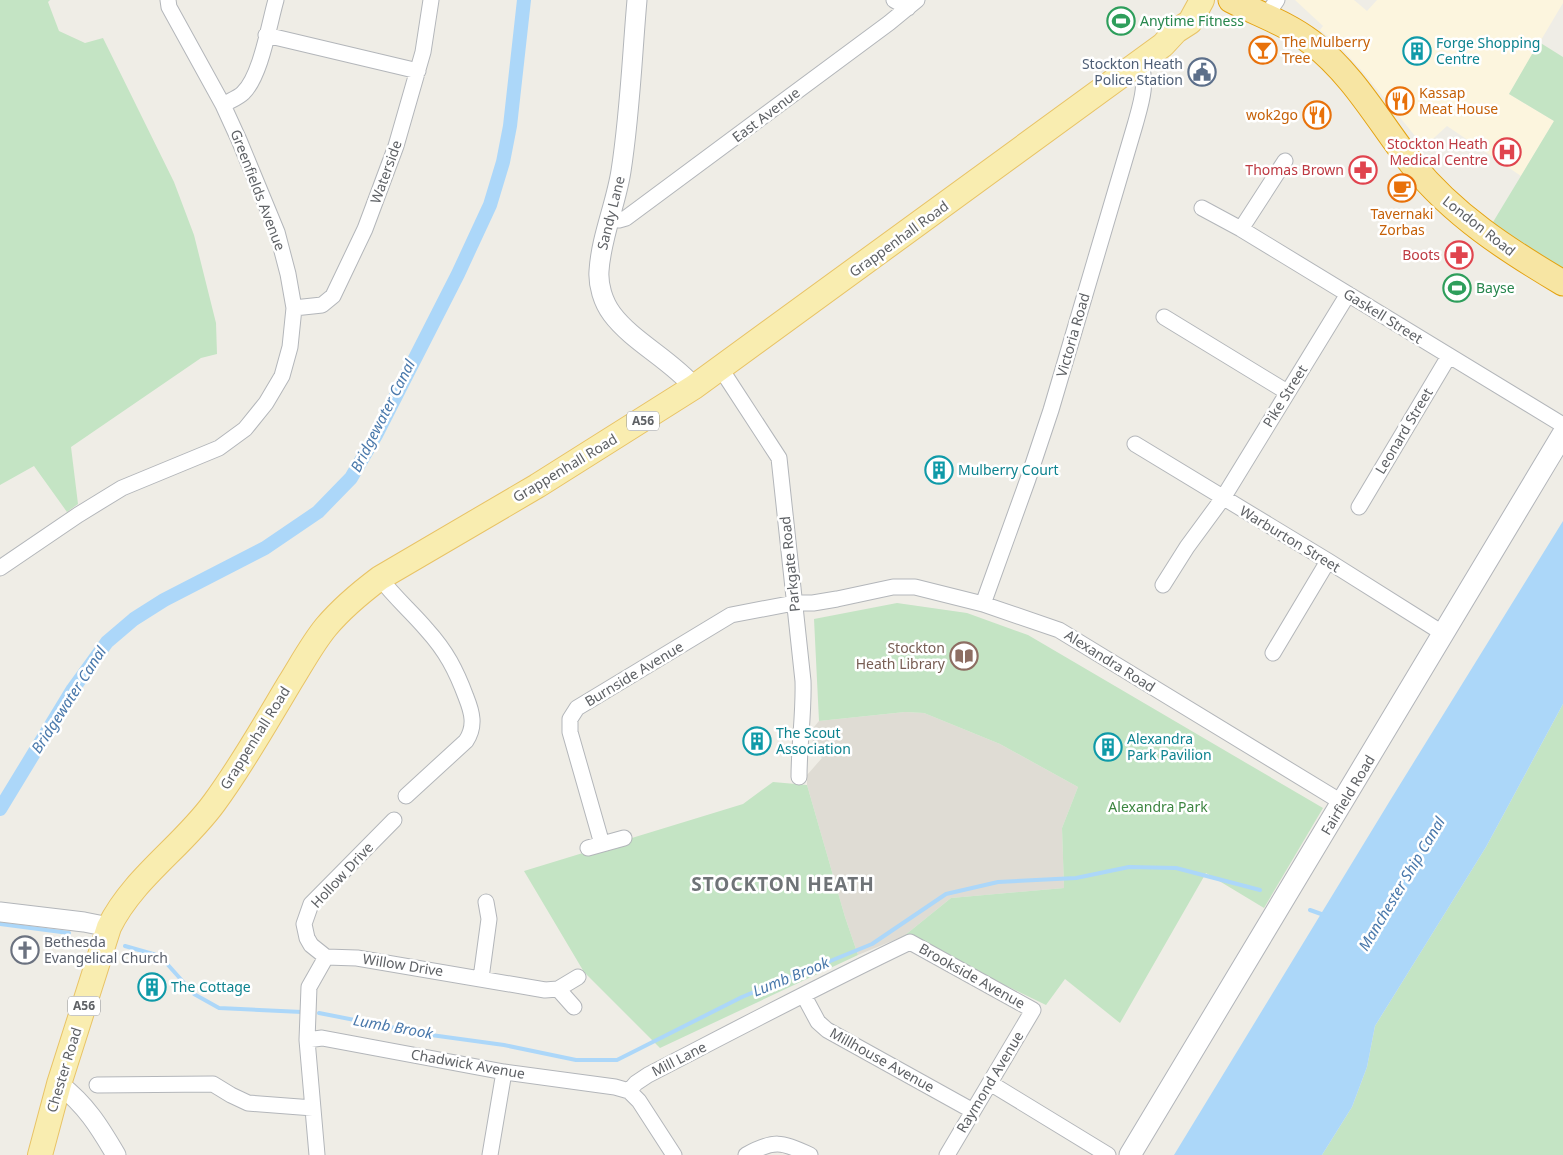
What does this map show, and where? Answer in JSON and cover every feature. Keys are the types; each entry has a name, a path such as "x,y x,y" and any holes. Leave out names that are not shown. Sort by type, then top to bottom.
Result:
{"highway":[{"name":"London Road","path":"1230,0 1271,8 1291,28 1332,61 1358,89 1412,164 1456,211 1520,258 1563,283"}],"main road":[{"path":"1176,31 1178,15 1184,0"},
{"name":"Grappenhall Road","path":"108,927 121,904 136,886 190,832 213,804 234,774 312,646 326,627 359,594 380,578 537,486 722,369 1163,45 1176,31 1190,22 1202,0"},
{"name":"Fairfield Road","path":"1130,1155 1563,434"},
{"name":"Chester Road","path":"40,1155 59,1084 108,927"}],"street":[{"name":"Greenfields Avenue","path":"0,568 26,549 122,488 219,448 245,429 266,402 282,376 290,347 294,308 288,274 277,232 239,140 223,106 169,7 168,0"},
{"path":"223,106 242,94 252,83 260,64 276,0"},
{"name":"Waterside","path":"294,308 322,305 333,296 365,230 396,146 418,71 431,0"},
{"name":"Sandy Lane","path":"636,0 628,126 621,173 601,255 600,288 612,314 628,330 676,368 694,387"},
{"path":"894,0 912,4"},
{"name":"East Avenue","path":"610,219 619,220 626,218 912,4"},
{"path":"266,34 418,71"},
{"name":"Victoria Road","path":"983,604 1051,410 1135,124 1145,85 1144,72 1140,62"},
{"path":"1241,229 1285,161"},
{"name":"Gaskell Street","path":"1202,208 1241,229 1563,425"},
{"name":"Pike Street","path":"1163,585 1187,547 1223,498 1348,294"},
{"path":"1164,317 1287,392"},
{"name":"Leonard Street","path":"1359,506 1449,356"},
{"name":"Parkgate Road","path":"722,369 779,458 803,681 804,710 799,740 799,777"},
{"name":"Warburton Street","path":"1135,444 1444,634"},
{"path":"1272,653 1328,562"},
{"path":"380,578 394,597 428,630 444,652 456,671 469,704 473,721 471,732 466,741 406,796"},
{"name":"Alexandra Road","path":"794,604 837,599 893,588 915,587 983,604 1048,625 1069,635 1247,746 1343,803"},
{"name":"Burnside Avenue","path":"624,838 595,846 570,732 570,719 577,708 731,615 794,604"},
{"name":"Hollow Drive","path":"326,957 310,945 307,938 304,924 312,904 394,820"},
{"path":"480,978 489,919 486,902"},
{"path":"0,912 84,922 108,927"},
{"name":"Brookside Avenue","path":"804,996 847,972 910,942 1033,1010"},
{"path":"317,1155 307,1040 309,987 326,957"},
{"name":"Willow Drive","path":"326,957 357,958 545,990 558,989"},
{"path":"574,1007 558,989 578,976"},
{"name":"Mill Lane","path":"629,1091 636,1082 648,1074 804,996"},
{"name":"Millhouse Avenue","path":"804,996 818,1022 827,1030 973,1111"},
{"name":"Raymond Avenue","path":"947,1155 1033,1010"},
{"name":"Chadwick Avenue","path":"307,1040 322,1038 504,1072 615,1087 629,1091"},
{"path":"490,1155 504,1072"},
{"path":"990,1083 1108,1155"},
{"path":"59,1084 75,1097 90,1114 116,1155"},
{"path":"97,1085 213,1084 248,1103 312,1108"},
{"path":"629,1091 639,1101 674,1155"},
{"path":"746,1155 756,1149 776,1143 792,1146 810,1155"}],"shaded area":[{"path":"1295,0 1354,0 1367,11 1377,0 1563,0 1509,94 1554,121 1521,176 1447,126 1424,147 1363,72 1339,46 1320,30 1323,26"},
{"path":"905,712 924,713 1000,744 1078,787 1062,828 1064,888 951,898 904,936 858,955 845,917 807,785 807,775 822,758 812,748 814,727 819,721"}],"green space":[{"path":"0,0 50,0 48,2 59,31 85,43 103,38 174,182 194,235 216,323 217,354 201,358 71,447 78,504 67,512 34,466 0,485"},
{"path":"1539,42 1563,57 1563,278 1487,232 1554,121 1509,94"},
{"name":"Alexandra Park","path":"897,603 967,613 1028,635 1323,808 1264,908 1206,873 1120,1023 1065,979 1046,1005 904,936 951,898 1064,888 1062,828 1078,787 1000,744 924,713 905,712 819,721 814,619"},
{"path":"1563,704 1563,1155 1322,1155 1352,1107 1367,1067 1375,1026 1486,847"},
{"path":"773,782 807,785 845,917 858,955 660,1048 584,972 524,871 743,804"}],"water":[{"name":"Manchester Ship Canal","path":"1563,521 1563,704 1486,847 1375,1026 1367,1067 1352,1107 1322,1155 1174,1155 1391,799"}],"waterway":[{"name":"Bridgewater Canal","path":"0,809 73,689 107,642 134,619 164,600 265,548 318,512 351,478 376,435 458,274 490,205 503,162 510,126 524,0"},
{"name":"Lumb Brook","path":"319,1013 431,1035 504,1045 576,1060 617,1060 742,997 872,944 946,894 998,882 1076,878 1129,867 1176,868 1260,890"},
{"name":"Lumb Brook","path":"1310,910 1324,915"},
{"path":"0,924 69,933"},
{"name":"Lumb Brook","path":"125,946 160,956 194,994 219,1008 302,1012"}],"place":[{"name":"Anytime Fitness","path":"1121,21"},
{"name":"The Mulberry Tree","path":"1263,50"},
{"name":"Forge Shopping Centre","path":"1417,51"},
{"name":"Stockton Heath Police Station","path":"1202,72"},
{"name":"Kassap Meat House","path":"1400,101"},
{"name":"wok2go","path":"1317,115"},
{"name":"Stockton Heath Medical Centre","path":"1507,152"},
{"name":"Thomas Brown","path":"1363,170"},
{"name":"Tavernaki Zorbas","path":"1402,188"},
{"name":"Boots","path":"1459,255"},
{"name":"Bayse","path":"1457,288"},
{"name":"Mulberry Court","path":"939,470"},
{"name":"Stockton Heath Library","path":"964,656"},
{"name":"The Scout Association","path":"757,741"},
{"name":"Alexandra Park Pavilion","path":"1108,747"},
{"name":"Bethesda Evangelical Church","path":"25,950"},
{"name":"The Cottage","path":"152,987"}],"district":[{"name":"STOCKTON HEATH","path":"783,884"}]}
